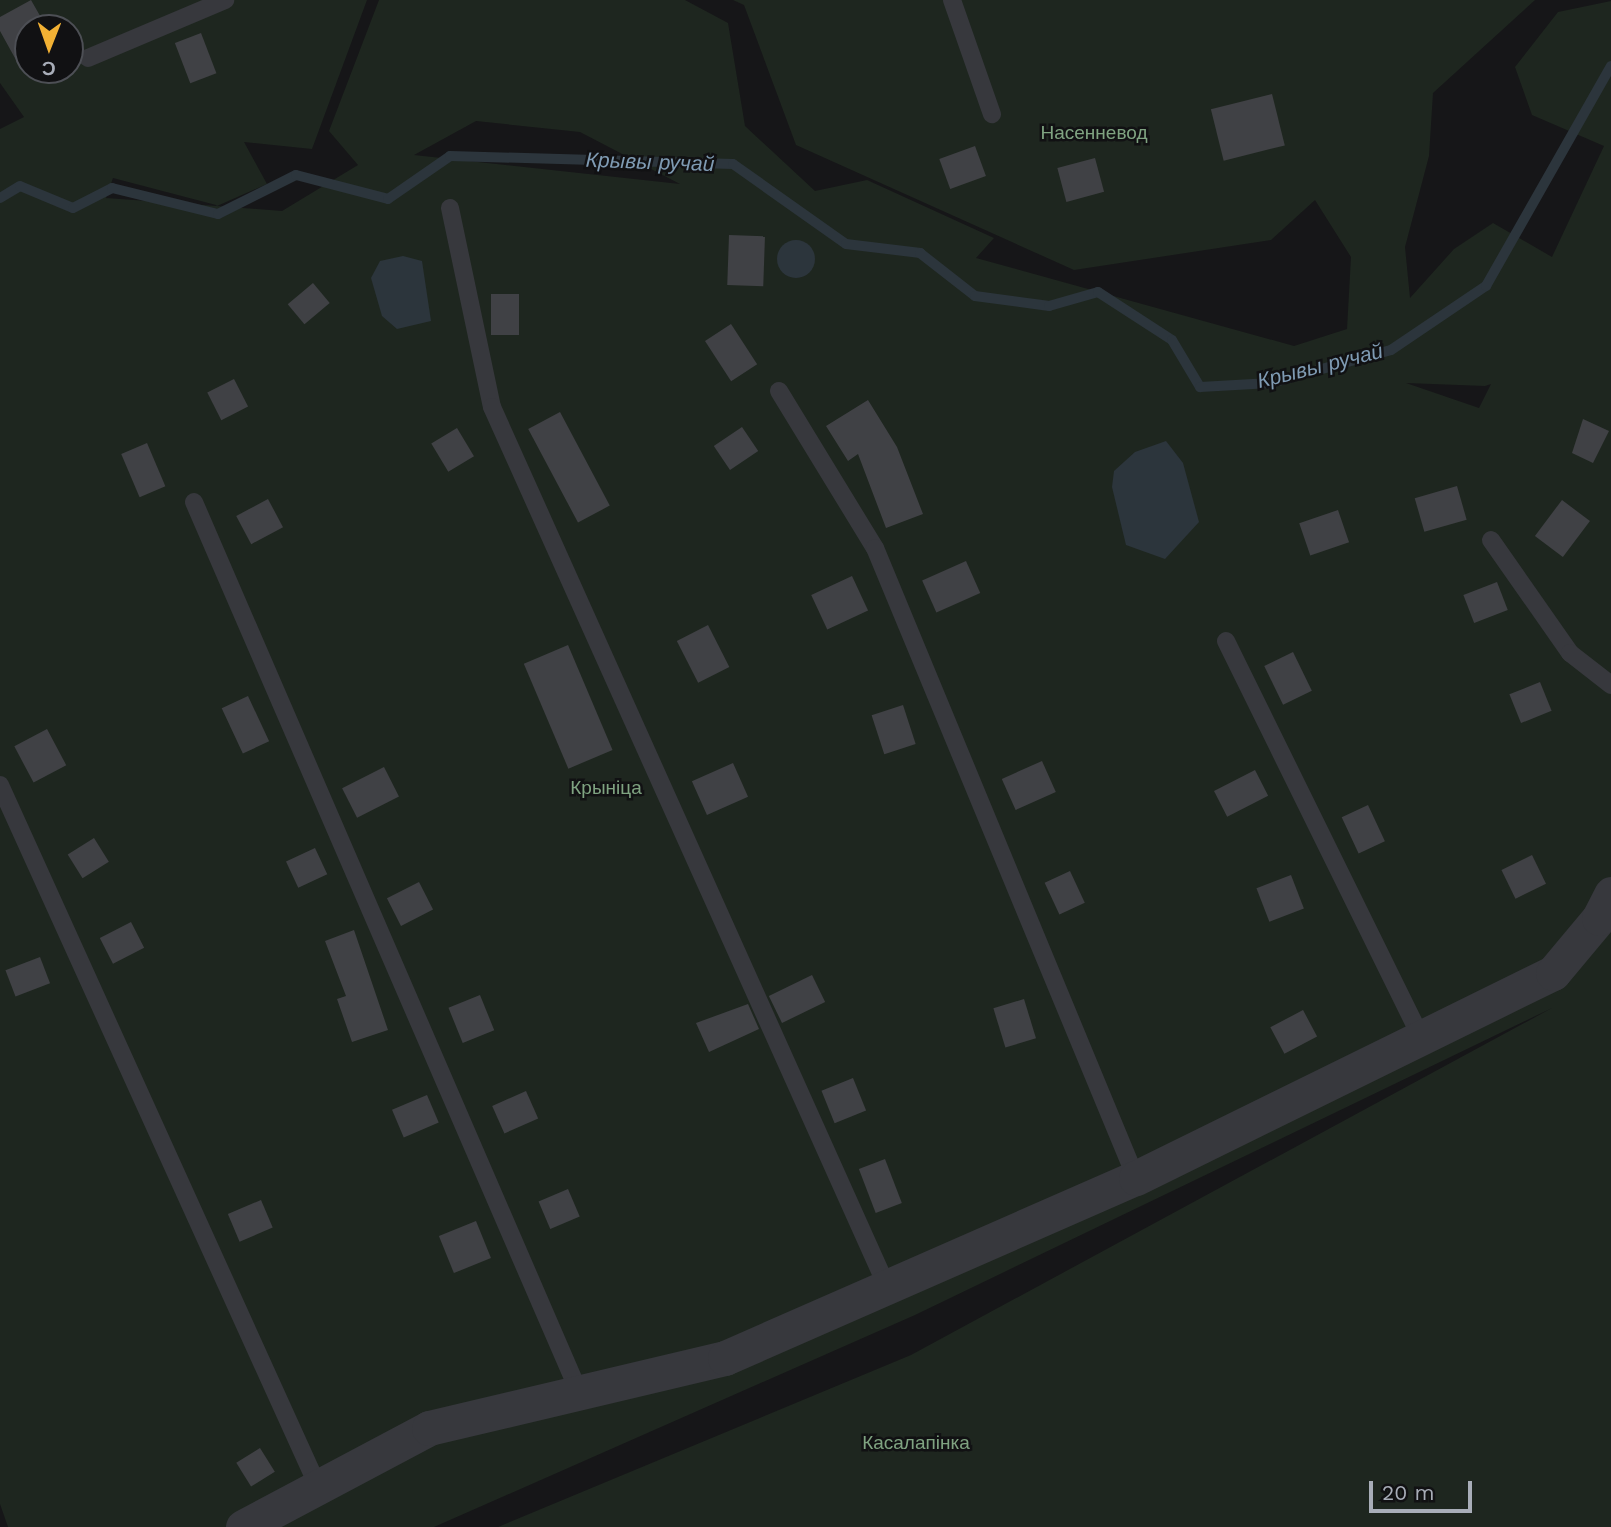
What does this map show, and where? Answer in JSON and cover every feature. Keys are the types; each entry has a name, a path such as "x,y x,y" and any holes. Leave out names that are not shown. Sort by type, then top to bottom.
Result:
{"street":[{"path":"243,1527 317,1483 429,1428 725,1358 889,1291 1136,1178 1423,1041 1553,973 1600,918 1611,894"}],"lane":[{"path":"88,58 225,0"},
{"path":"952,0 992,114"},
{"path":"450,208 492,407 889,1291"},
{"path":"779,391 875,548 1136,1178"},
{"path":"194,502 579,1392"},
{"path":"1490,540 1570,653 1611,685"},
{"path":"1226,641 1423,1041"},
{"path":"0,785 317,1483"}],"green space":[{"name":"Крыніца","path":"0,0 367,0 312,149 244,142 267,184 217,206 282,211 358,165 329,131 379,0 685,0 728,23 745,126 815,191 867,180 994,238 976,258 1294,346 1347,329 1351,257 1315,200 1271,240 1074,270 796,145 744,5 733,0 1535,0 1433,93 1429,156 1405,247 1410,298 1454,249 1493,223 1552,257 1604,146 1532,115 1515,67 1558,12 1611,1 1611,1527 498,1527 911,1355 1552,1008 915,1315 434,1527 8,1527 0,1504 0,129 24,117 0,83","holes":["476,121 580,132 680,184 414,155","113,178 217,206 106,198","1406,383 1485,386 1491,384 1479,408"]}],"shaded area":[{"path":"796,240 809,246 815,259 809,272 796,278 783,272 777,259 783,246"},
{"path":"403,256 422,261 431,321 397,329 382,316 371,278 380,261"},
{"path":"1166,441 1183,463 1199,522 1165,559 1126,545 1112,487 1114,471 1135,452"}],"building":[{"path":"31,0 39,14 14,14 14,56 0,31 0,17"},
{"path":"201,33 216,73 190,83 175,43"},
{"path":"1272,94 1285,145 1224,161 1211,109"},
{"path":"975,146 986,176 950,189 939,159"},
{"path":"1095,158 1104,192 1066,202 1057,168"},
{"path":"729,235 765,236 763,286 727,285"},
{"path":"313,283 330,303 304,324 288,304"},
{"path":"491,294 519,294 519,335 491,335"},
{"path":"731,324 757,364 731,381 705,341"},
{"path":"234,379 248,407 221,420 207,393"},
{"path":"868,400 897,447 923,514 886,528 858,454 848,461 826,426"},
{"path":"560,412 610,506 578,522 528,429"},
{"path":"1583,419 1609,431 1593,463 1572,453"},
{"path":"742,427 758,451 730,470 714,446"},
{"path":"457,428 474,456 448,472 431,443"},
{"path":"147,443 165,486 140,497 121,454"},
{"path":"1457,486 1467,520 1424,532 1415,498"},
{"path":"268,499 283,527 251,544 236,516"},
{"path":"1562,500 1590,521 1563,557 1535,536"},
{"path":"1338,510 1349,542 1310,555 1299,523"},
{"path":"966,561 980,593 936,612 922,581"},
{"path":"852,576 868,610 827,629 811,595"},
{"path":"1497,582 1508,610 1474,623 1463,595"},
{"path":"708,625 729,667 698,683 677,641"},
{"path":"568,645 613,750 568,769 524,664"},
{"path":"1293,652 1312,691 1283,705 1264,666"},
{"path":"1540,682 1552,711 1521,723 1509,694"},
{"path":"248,696 269,741 243,754 222,708"},
{"path":"903,705 916,744 884,754 872,715"},
{"path":"47,729 66,765 34,783 14,746"},
{"path":"1042,761 1056,792 1016,810 1002,779"},
{"path":"733,763 748,797 707,815 692,781"},
{"path":"384,767 399,796 357,818 342,788"},
{"path":"1255,770 1268,796 1227,817 1214,791"},
{"path":"1368,805 1385,841 1359,854 1342,817"},
{"path":"94,838 109,862 83,878 68,854"},
{"path":"315,848 327,874 298,888 286,862"},
{"path":"1532,855 1546,884 1515,899 1501,870"},
{"path":"1070,871 1085,903 1059,915 1045,883"},
{"path":"1291,875 1304,909 1269,922 1256,888"},
{"path":"419,882 433,910 401,926 387,898"},
{"path":"131,922 144,948 113,964 100,938"},
{"path":"354,930 388,1030 352,1042 337,999 346,996 325,941"},
{"path":"40,957 50,983 15,996 5,970"},
{"path":"812,975 825,1002 782,1023 769,996"},
{"path":"480,995 494,1030 463,1043 448,1008"},
{"path":"1024,999 1036,1038 1005,1048 993,1008"},
{"path":"748,1004 759,1029 709,1052 696,1023"},
{"path":"1303,1010 1317,1036 1284,1054 1270,1027"},
{"path":"853,1078 866,1110 835,1123 821,1091"},
{"path":"526,1091 538,1118 504,1133 492,1106"},
{"path":"427,1095 439,1123 404,1137 392,1110"},
{"path":"885,1159 902,1203 876,1213 859,1169"},
{"path":"568,1189 580,1217 550,1229 539,1202"},
{"path":"261,1200 273,1228 240,1242 228,1214"},
{"path":"476,1221 491,1258 454,1273 439,1236"},
{"path":"260,1448 275,1472 251,1487 236,1463"}],"waterway":[{"name":"Крывы ручай","path":"0,198 20,186 73,208 112,188 218,214 296,175 388,199 450,156 733,164 846,244 920,253 975,296 1049,306 1098,292 1172,340 1200,387 1271,383 1391,350 1486,286 1611,66"}],"park label":[{"name":"Насенневод","path":"1094,133"},
{"name":"Касалапінка","path":"916,1443"}]}
